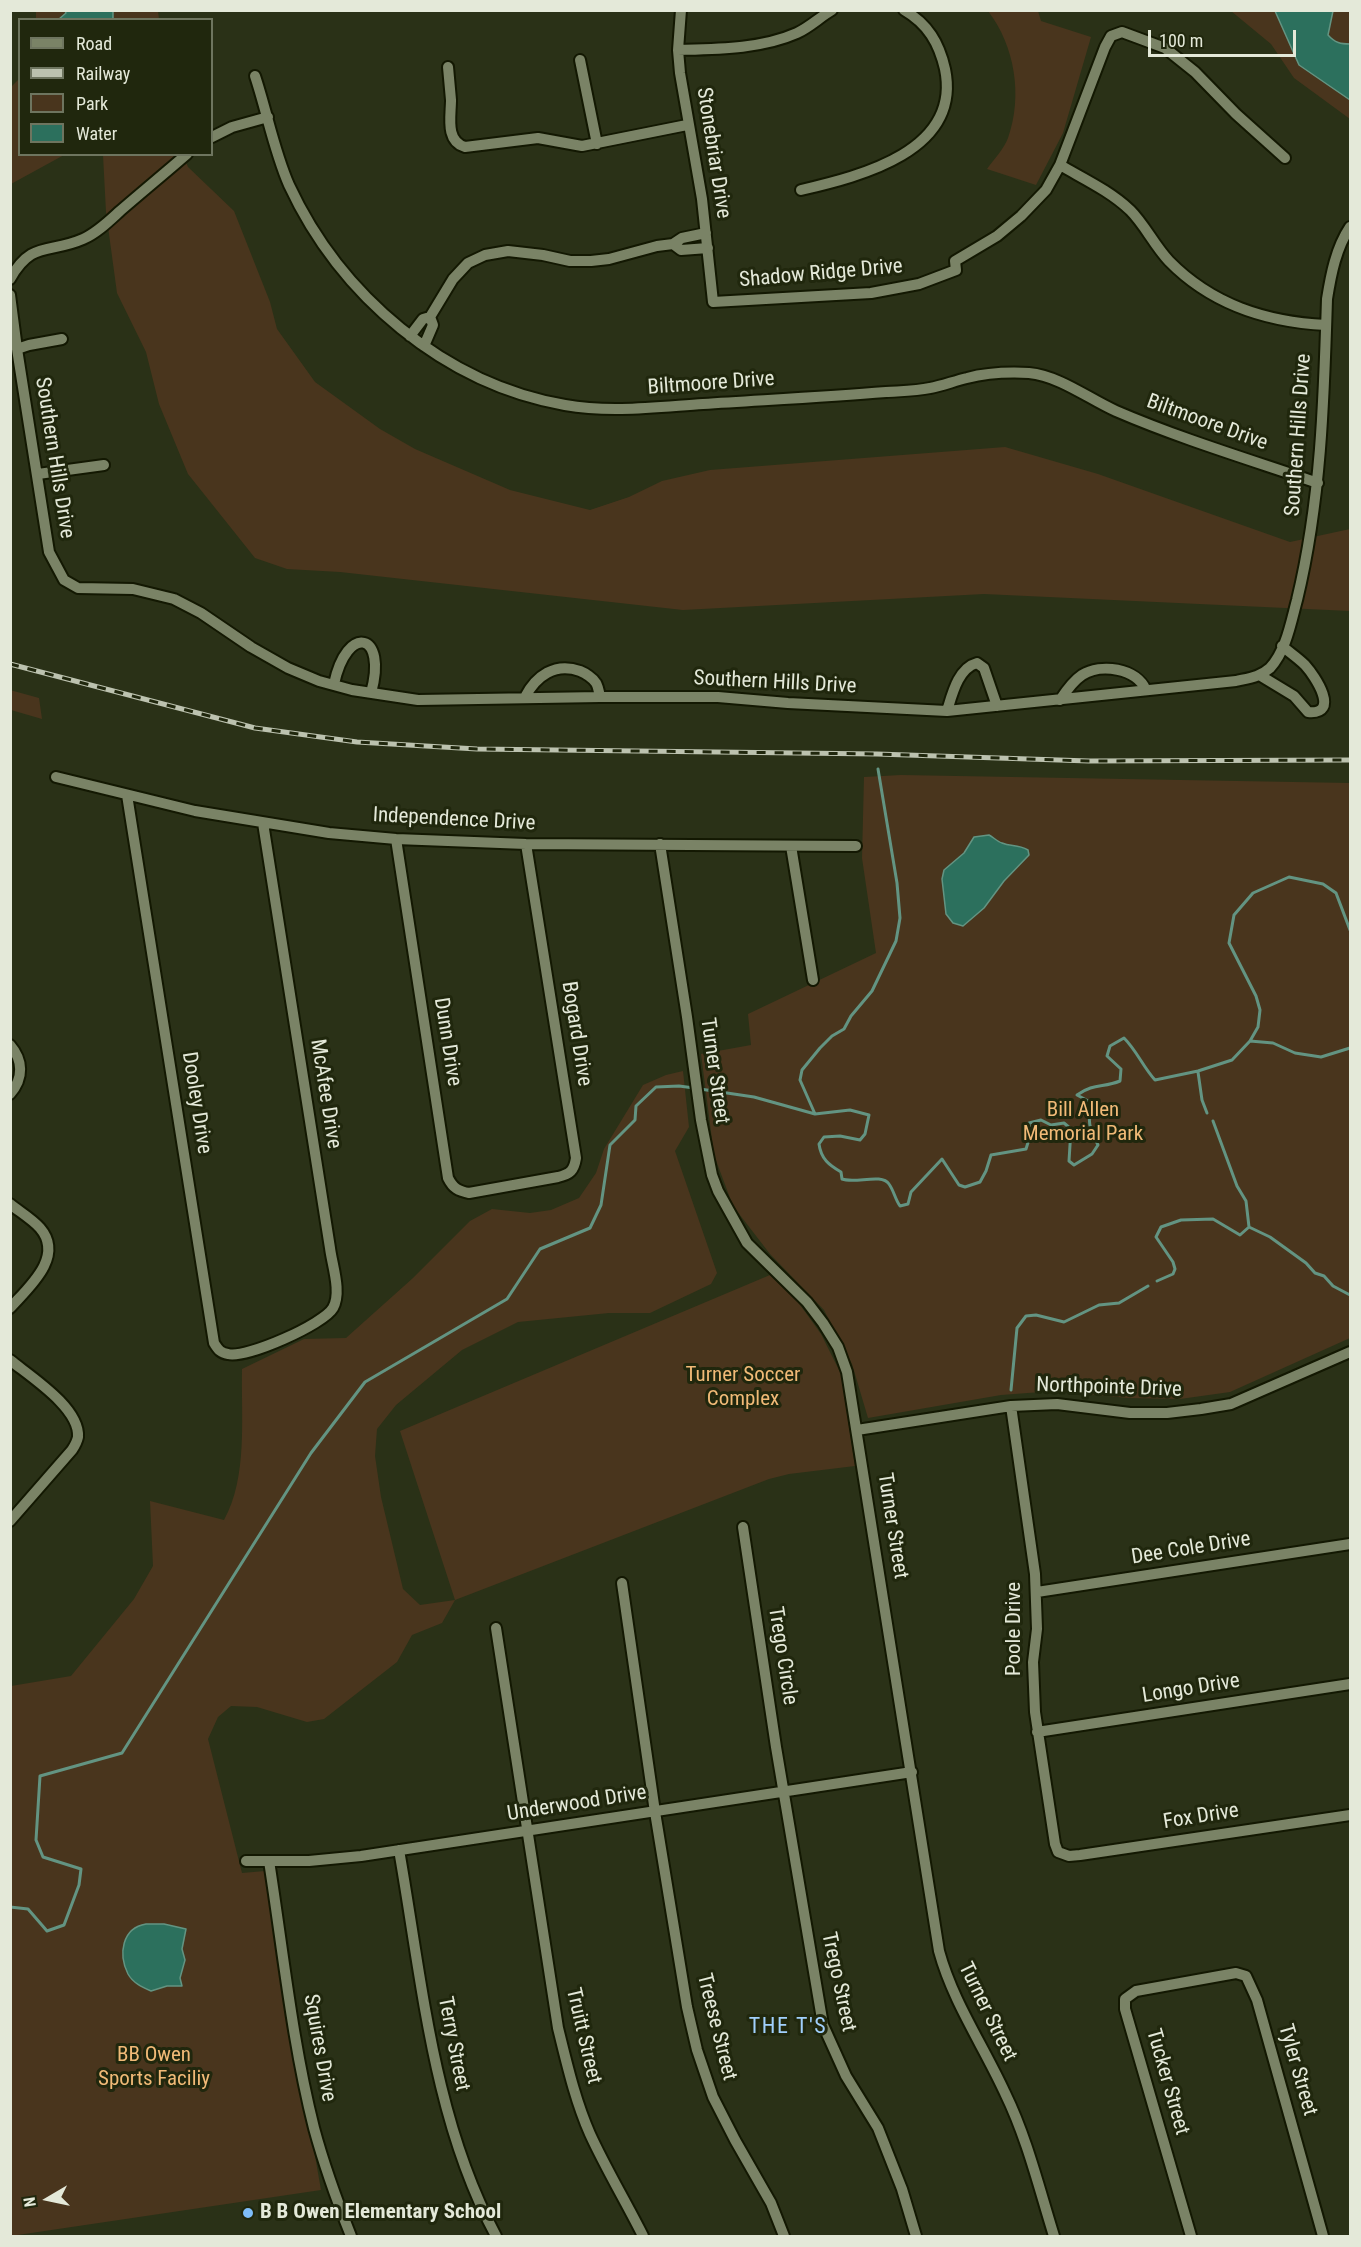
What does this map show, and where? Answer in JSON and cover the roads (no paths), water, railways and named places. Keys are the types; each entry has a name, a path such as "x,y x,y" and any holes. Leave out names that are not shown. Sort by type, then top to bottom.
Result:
{"street":[{"name":"Stonebriar Drive","path":"681,10 678,50 687,125 706,233 713,302"},
{"path":"678,50 721,49 774,40 799,32 832,10"},
{"path":"801,190 842,181 904,155 923,141 938,122 945,105 948,83 941,52 936,40 922,23 904,10"},
{"path":"1285,158 1236,114 1195,72 1165,48 1122,32 1111,36 1105,47 1060,165 1112,195 1128,208 1169,261 1217,298 1273,320 1326,325"},
{"path":"580,60 597,144"},
{"path":"448,67 450,126 459,145 472,147 538,138 570,145 597,144 687,125"},
{"name":"Biltmoore Drive","path":"255,76 285,174 315,234 396,326 467,372 497,386 538,400 567,406 628,409 888,392 932,388 983,375 1033,373 1115,410 1318,483"},
{"path":"213,136 232,127 268,117"},
{"path":"10,279 18,265 36,251 85,238 101,227 185,156"},
{"name":"Shadow Ridge Drive","path":"713,302 871,293 899,289 937,278 956,270 955,261 998,236 1021,216 1046,190 1060,165"},
{"name":"Southern Hills Drive","path":"10,295 49,552 64,580 78,588 133,589 174,599 201,612 251,647 288,668 319,681 352,690 418,700 525,697 718,697 947,711 1236,681 1261,676 1271,666 1290,629 1301,582 1318,483 1326,325 1331,275 1350,227"},
{"path":"410,336 423,319 430,317 460,271 468,263 485,255 508,251 570,261 591,261 673,244 681,238 706,233"},
{"path":"673,244 681,250 708,248"},
{"path":"424,346 433,325 430,317"},
{"path":"17,349 62,339"},
{"path":"38,474 104,465"},
{"path":"334,684 337,671 350,647 355,643 364,642 372,648 375,661 375,679 371,693"},
{"path":"1261,676 1294,696 1308,712 1322,709 1324,696 1305,666 1282,646"},
{"path":"947,711 962,675 968,667 977,663 984,668 997,706"},
{"path":"525,697 539,677 552,670 565,668 579,671 596,682 600,697"},
{"path":"1060,700 1083,675 1103,669 1118,670 1131,675 1143,684 1146,690"},
{"name":"Independence Drive","path":"56,777 195,811 262,824 329,833 526,844 856,846"},
{"name":"Dooley Drive","path":"127,795 214,1343 219,1351 229,1355 245,1354 281,1340"},
{"name":"McAfee Drive","path":"262,824 336,1290 336,1301 332,1311 281,1340"},
{"name":"Dunn Drive","path":"396,838 448,1178 460,1191 469,1192 516,1184"},
{"name":"Bogard Drive","path":"516,1184 569,1174 575,1167 576,1158 526,844"},
{"name":"Turner Street","path":"660,844 687,1017 700,1120 712,1175 736,1226 747,1243 807,1302 838,1347 847,1372 939,1952 956,2000 1021,2128 1054,2236"},
{"path":"791,846 813,980"},
{"path":"10,1045 19,1056 21,1069 19,1079 10,1094"},
{"path":"10,1204 40,1229 46,1238 49,1252 41,1272 10,1308"},
{"name":"Northpointe Drive","path":"857,1430 1011,1406 1057,1404 1130,1413 1167,1413 1201,1409 1231,1404 1350,1352"},
{"path":"10,1360 69,1410 76,1424 78,1438 72,1450 10,1521"},
{"name":"Poole Drive","path":"1011,1406 1036,1592 1037,1629 1034,1662 1037,1732 1058,1852"},
{"name":"Trego Circle","path":"743,1527 783,1791"},
{"name":"Dee Cole Drive","path":"1036,1592 1350,1544"},
{"name":"Treese Street","path":"622,1583 655,1812 687,2007 697,2050 713,2097 771,2202 784,2236"},
{"name":"Truitt Street","path":"496,1628 558,2028 571,2083 589,2132 612,2181 643,2236"},
{"name":"Longo Drive","path":"1037,1732 1350,1684"},
{"name":"Underwood Drive","path":"246,1861 337,1859 912,1772"},
{"name":"Trego Street","path":"783,1791 823,2025 846,2076 878,2128 902,2189 916,2236"},
{"name":"Fox Drive","path":"1058,1852 1069,1856 1080,1855 1350,1815"},
{"name":"Terry Street","path":"399,1850 443,2096 462,2160 483,2213 496,2236"},
{"name":"Squires Drive","path":"269,1861 301,2071 324,2162 351,2236"},
{"name":"Tyler Street","path":"1184,1982 1236,1973 1246,1976 1257,2000 1323,2236"},
{"name":"Tucker Street","path":"1184,1982 1136,1991 1125,1999 1125,2009 1191,2236"}],"water":[{"path":"65,11 113,11 113,18 60,18 66,13"},
{"path":"1275,11 1333,11 1328,35 1333,40 1350,44 1350,100 1299,65"},
{"path":"989,835 1000,842 1028,850 1029,855 1004,881 984,908 963,926 953,923 946,914 942,879 944,870 964,853 974,837"},
{"path":"146,1924 164,1924 186,1929 182,1949 185,1960 180,1978 182,1986 167,1986 151,1991 135,1982 128,1974 123,1958 124,1943 132,1931"}],"waterway":[{"path":"815,1114 800,1080 802,1070 832,1036 844,1029 851,1016 872,991 896,941 900,918 897,883 878,769"},
{"path":"1250,1041 1258,1027 1260,1010 1256,996 1229,943 1234,915 1253,893 1289,877 1323,884 1336,893 1350,930"},
{"path":"700,1089 754,1097 815,1114 850,1110 869,1115 865,1134 860,1140 840,1136 824,1137 819,1144 820,1149 826,1161 841,1172 842,1179 886,1181 900,1206 908,1204 911,1192 942,1159 959,1185 965,1187 980,1182 991,1155 1026,1149 1030,1136 1029,1123 1041,1120 1051,1125 1064,1123 1071,1129 1069,1161 1074,1165 1092,1154 1098,1145 1090,1124 1092,1103 1077,1095 1094,1087 1120,1081 1121,1069 1107,1056 1110,1046 1124,1038 1155,1080 1198,1071 1232,1060 1250,1041 1273,1043 1295,1053 1321,1057 1350,1048"},
{"path":"1198,1072 1202,1100 1207,1113"},
{"path":"10,1907 28,1909 47,1931 64,1925 79,1885 81,1869 43,1857 36,1840 40,1776 122,1753 311,1453 365,1382 507,1299 540,1249 590,1228 601,1205 610,1145 635,1120 636,1106 656,1087 694,1088"},
{"path":"1157,1281 1173,1274 1175,1269 1173,1262 1156,1237 1161,1227 1181,1220 1213,1219 1240,1235 1249,1227 1246,1201 1237,1186 1213,1121"},
{"path":"1249,1227 1270,1237 1306,1263 1315,1273 1324,1276 1333,1286 1350,1295"},
{"path":"1011,1390 1017,1328 1026,1316 1036,1315 1064,1322 1099,1305 1119,1303 1148,1286"}],"railway":[{"path":"10,664 255,728 357,742 477,749 877,754 1089,761 1350,760"}],"place":[{"name":"B B Owen Elementary School","path":"248,2213"}],"district":[{"name":"THE T'S","path":"788,2027"}],"park label":[{"name":"Bill Allen Memorial Park","path":"1083,1123"},
{"name":"Turner Soccer Complex","path":"743,1388"},
{"name":"BB Owen Sports Faciliy","path":"154,2068"}]}
